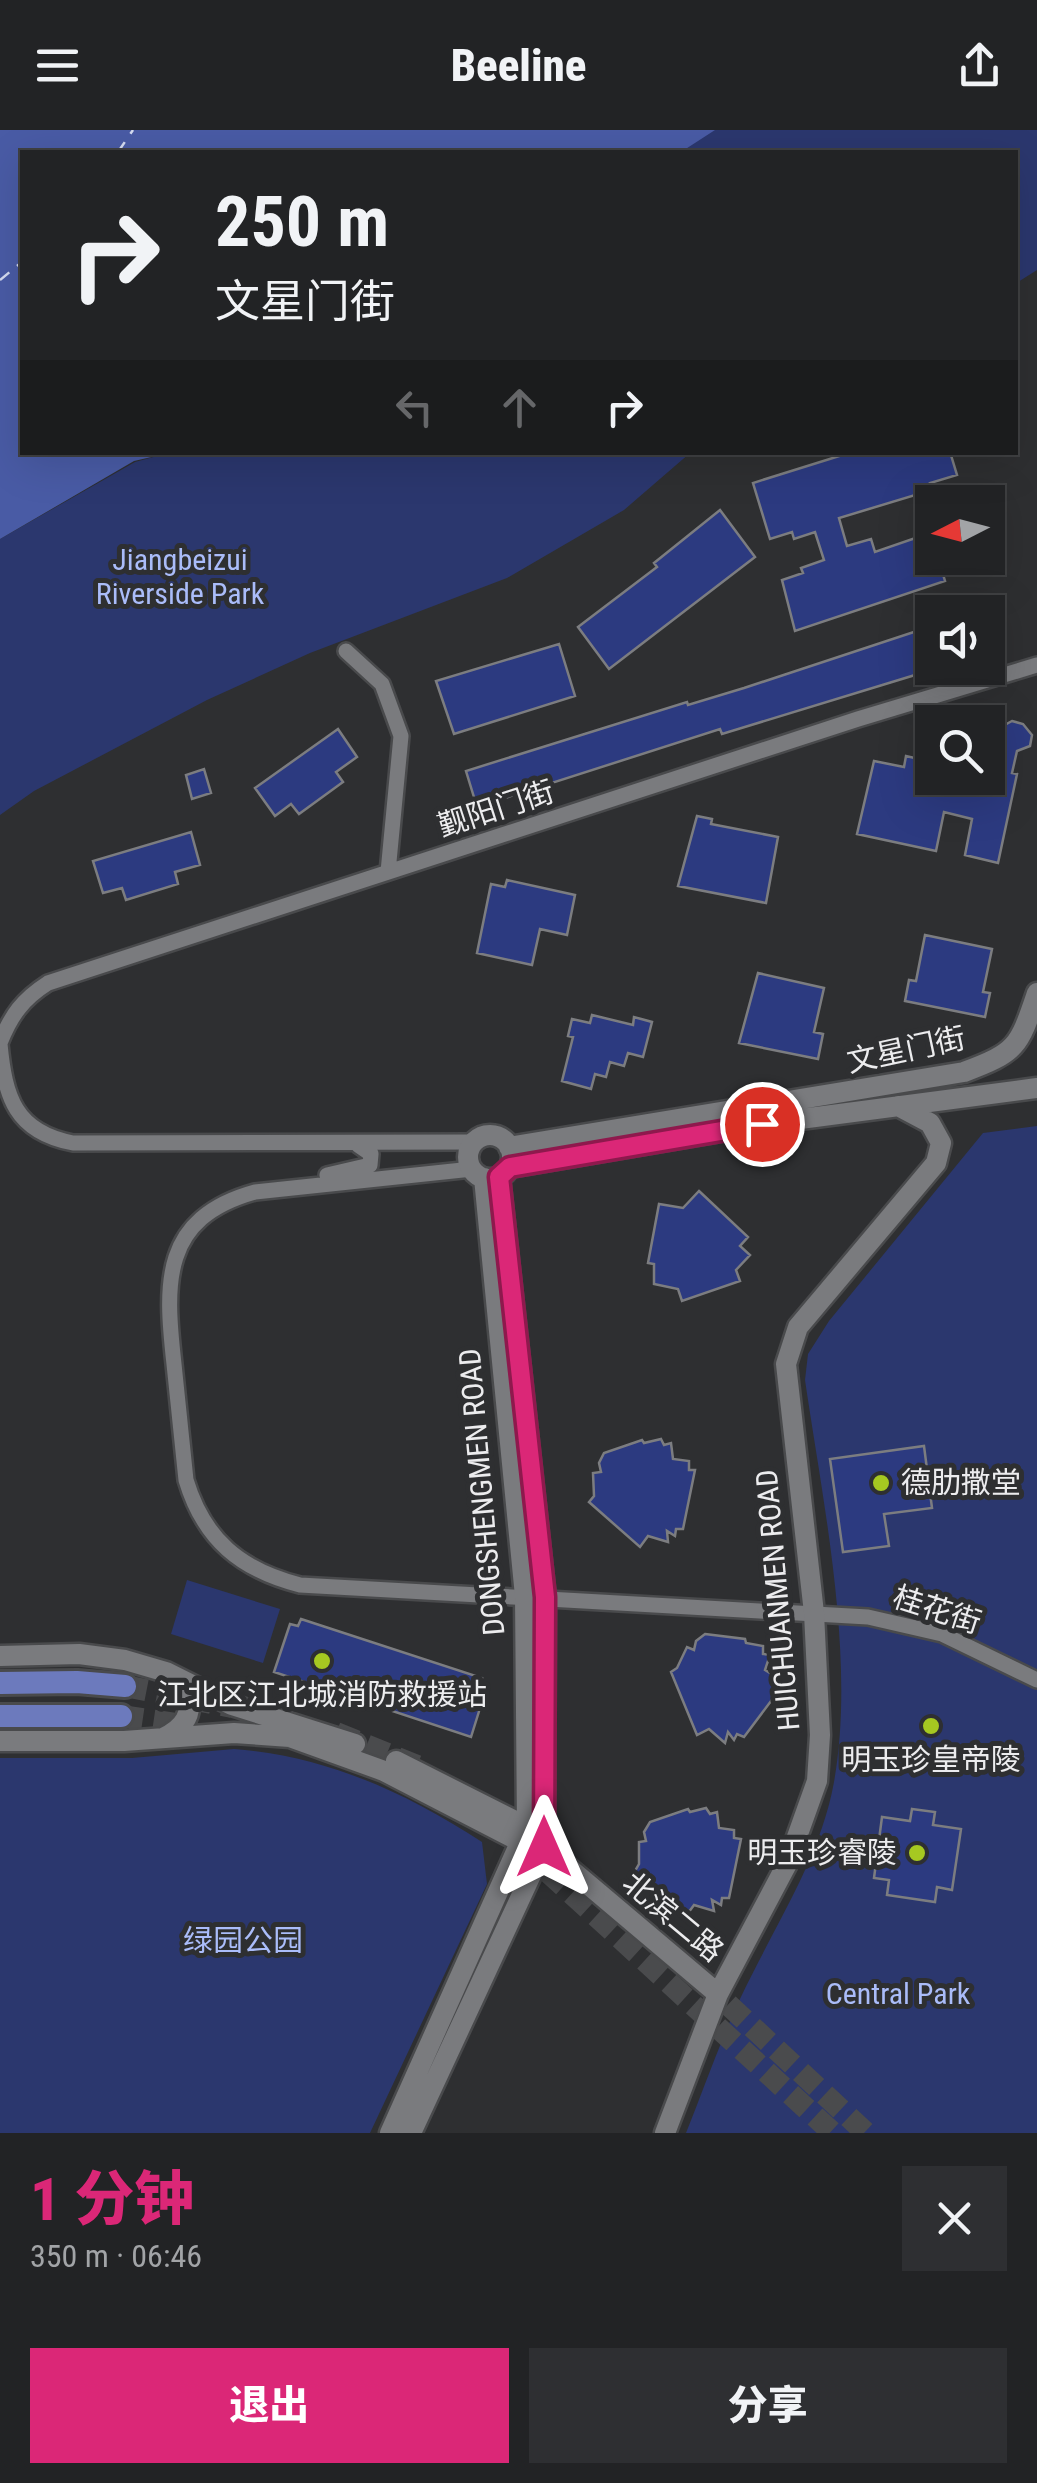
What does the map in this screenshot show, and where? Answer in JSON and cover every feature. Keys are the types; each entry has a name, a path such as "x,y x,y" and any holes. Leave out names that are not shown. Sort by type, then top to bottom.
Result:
{"main road":[{"path":"0,1684 77,1682 124,1686"},
{"path":"0,1716 121,1716"}],"street":[{"path":"346,652 382,684 401,736 388,872"},
{"name":"觐阳门街","path":"474,1142 73,1143 51,1139 30,1126 12,1106 3,1076 0,1043 10,1016 27,996 48,983 1037,665"},
{"name":"文星门街","path":"495,1168 964,1072 997,1060 1021,1040 1037,993"},
{"name":"文星门街","path":"495,1168 762,1124 1037,1088"},
{"name":"HUICHUANMEN ROAD","path":"666,2133 718,1994 788,1862 817,1781 820,1735 814,1613 786,1364 798,1327 936,1163 941,1142 930,1123 898,1106"},
{"path":"295,1186 495,1168 493,1135 474,1142"},
{"name":"DONGSHENGMEN ROAD","path":"411,2133 531,1839 535,1597 495,1168 469,1155 474,1142"},
{"path":"295,1186 370,1165 371,1154 356,1144"},
{"name":"桂花街","path":"295,1186 231,1199 203,1215 181,1241 170,1269 167,1302 186,1480 194,1507 226,1551 246,1566 300,1585 868,1617 930,1630 1037,1680"},
{"name":"北滨二路","path":"0,1656 79,1654 125,1660 166,1672 232,1705 385,1756 531,1839 718,1994"},
{"path":"161,1738 184,1722 190,1706 187,1691 166,1672"},
{"name":"北滨二路","path":"0,1742 234,1732 290,1737 384,1770 531,1839"},
{"name":"DONGSHENGMEN ROAD","path":"390,2133 531,1839"}],"green space":[{"path":"679,130 1037,130 1037,270 1018,282 1018,150 636,150"},
{"name":"Jiangbeizui Riverside Park","path":"161,455 688,455 624,510 507,578 310,653 207,700 34,791 0,815 0,539 135,462"},
{"name":"Central Park","path":"1037,1126 1037,2133 686,2133 740,1999 807,1866 834,1782 840,1734 839,1633 805,1380 808,1354 829,1321 983,1133"},
{"path":"187,1580 280,1609 263,1663 171,1634"},
{"name":"绿园公园","path":"234,1749 301,1759 364,1779 424,1807 482,1842 487,1884 370,2133 0,2133 0,1758 132,1758"}],"shaded area":[{"path":"0,130 715,130 684,150 20,150 20,455 160,455 134,461 0,539"}],"building":[{"path":"842,455 951,455 957,475 931,485 915,485 915,495 839,518 847,546 871,539 875,552 915,538 915,575 943,575 945,581 795,631 782,580 824,560 815,532 794,539 792,532 770,539 753,483"},
{"path":"720,510 755,557 609,669 578,627 657,567 654,563"},
{"path":"915,632 915,675 722,734 720,729 477,807 466,771 744,688"},
{"path":"559,644 575,696 454,734 436,681"},
{"path":"1012,721 1023,724 1032,735 1030,746 1017,751 1012,773 1017,774 998,863 965,855 972,819 944,812 936,851 857,834 874,761 904,767 906,756 915,758 915,795 1005,795 1005,725"},
{"path":"338,729 357,757 336,772 343,782 299,814 291,804 275,816 255,788"},
{"path":"204,769 211,793 192,799 186,775"},
{"path":"697,816 712,819 711,824 778,837 766,903 678,886"},
{"path":"191,832 200,865 175,872 178,884 126,900 122,888 103,893 93,861"},
{"path":"507,880 575,895 567,935 540,929 532,965 477,953 491,884 505,887"},
{"path":"925,935 992,949 983,992 990,993 985,1017 905,1001 909,980 916,981"},
{"path":"758,973 824,988 814,1032 823,1034 818,1059 739,1043"},
{"path":"592,1015 633,1025 634,1017 652,1022 643,1057 628,1053 624,1066 610,1062 606,1077 595,1074 591,1089 562,1081 573,1037 568,1036 572,1019 590,1023"},
{"path":"699,1191 748,1237 740,1246 750,1255 736,1270 740,1281 682,1301 678,1289 654,1284 654,1264 648,1263 659,1204 683,1208"},
{"path":"661,1439 664,1445 671,1443 673,1459 689,1461 689,1470 695,1470 683,1529 676,1529 675,1536 667,1531 668,1542 648,1536 640,1547 589,1502 594,1496 593,1473 601,1472 599,1463 604,1453 642,1440 644,1443"},
{"name":"德肋撒堂","path":"924,1446 932,1508 884,1514 889,1546 843,1552 830,1459"},
{"path":"301,1619 482,1678 480,1686 486,1689 471,1737 274,1672 290,1624 298,1626"},
{"path":"705,1634 745,1639 746,1643 763,1646 763,1654 770,1655 765,1670 778,1678 775,1686 780,1689 744,1737 737,1734 734,1740 728,1732 725,1743 709,1729 697,1735 671,1672 687,1647 694,1650 696,1641"},
{"path":"706,1808 710,1814 717,1812 719,1828 734,1830 734,1838 741,1839 729,1898 722,1898 721,1905 712,1900 714,1911 694,1905 686,1916 635,1871 639,1864 639,1842 646,1841 644,1832 650,1822 688,1809 690,1812"},
{"name":"明玉珍睿陵","path":"912,1809 935,1812 933,1825 961,1829 952,1890 937,1887 935,1902 887,1895 889,1880 874,1878 882,1817 910,1821"}],"ferry route":[{"path":"119,150 133,130"},
{"path":"0,280 20,264"}],"tunnel":[{"path":"125,1686 232,1707"},
{"path":"121,1716 197,1727"},
{"path":"336,1733 417,1766"},
{"path":"523,1849 833,2133"},
{"path":"704,1982 866,2133"}],"place":[{"name":"德肋撒堂","path":"881,1483"},
{"name":"江北区江北城消防救援站","path":"322,1661"},
{"name":"明玉珍皇帝陵","path":"931,1726"},
{"name":"明玉珍睿陵","path":"917,1853"}],"route":[{"path":"544,1847 545,1597 499,1177 510,1167 762,1124"}]}
